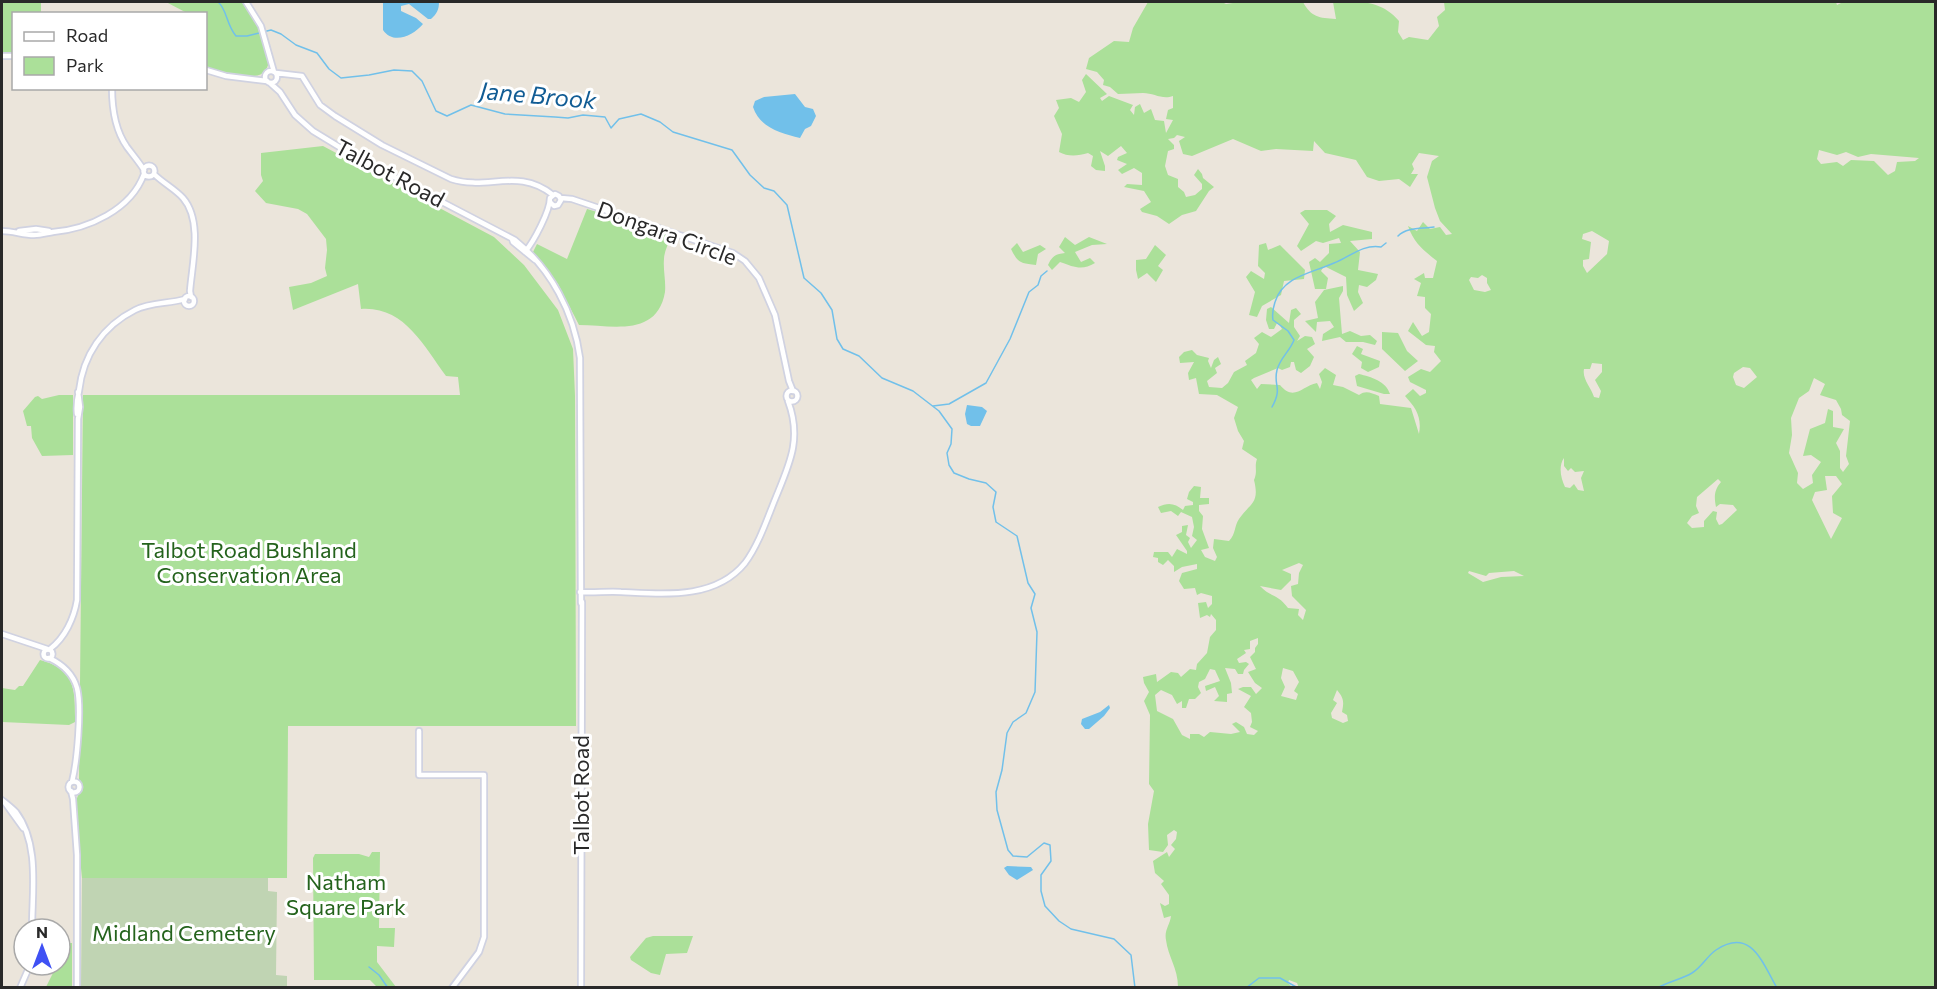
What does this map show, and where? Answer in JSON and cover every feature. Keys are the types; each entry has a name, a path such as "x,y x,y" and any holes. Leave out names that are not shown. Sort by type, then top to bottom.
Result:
{"street":[{"path":"246,2 263,32 275,72 272,81"},
{"path":"270,56 267,73 272,81"},
{"path":"207,70 226,76 272,81 288,74"},
{"path":"252,78 275,72 302,76 320,105 335,116 382,144 451,179 463,182 526,180 547,190 552,200 558,205 561,200 558,195 552,200 525,250"},
{"name":"Talbot Road","path":"272,81 299,119 319,135 354,156 512,239 535,260 551,280 561,296 573,325 579,347 581,373 581,987"},
{"path":"50,652 70,624 77,600 78,419 76,403 87,359 99,337 134,310 187,297 195,231 194,219 185,200 148,173 127,147 119,133 112,106 112,90"},
{"path":"2,231 34,235 66,231 91,224 127,200 148,173"},
{"name":"Dongara Circle","path":"561,200 570,198 733,253 745,261 759,278 775,315 790,392"},
{"path":"581,591 675,594 710,587 735,573 753,550 789,467 794,442 793,413 797,394 790,392 786,397 793,413"},
{"path":"788,401 795,400"},
{"path":"2,634 50,652 73,679 78,697 75,771 69,786 73,799 77,861 76,987"},
{"path":"419,731 419,775 484,775 484,937 479,952 452,987"},
{"path":"73,799 80,788 75,771"},
{"path":"72,782 78,783"},
{"path":"71,791 78,791"},
{"path":"4,802 17,814 31,850 32,917"}],"green space":[{"path":"1251,1 1303,2 1316,16 1336,19 1333,2 1369,3 1385,9 1399,21 1398,32 1403,40 1409,37 1428,40 1439,26 1437,17 1445,10 1444,2 1836,2 1837,5 1843,2 1935,2 1935,987 1299,988 1297,983 1289,980 1288,983 1292,987 1178,987 1166,936 1171,916 1164,918 1160,903 1165,906 1169,904 1169,895 1161,884 1164,881 1155,873 1153,861 1167,852 1169,857 1175,849 1171,845 1176,839 1177,832 1174,830 1167,835 1168,845 1163,852 1149,850 1148,824 1154,791 1149,784 1150,715 1144,701 1149,692 1143,677 1156,674 1157,682 1171,672 1178,673 1181,677 1190,669 1196,670 1197,664 1207,653 1210,637 1216,630 1216,620 1211,614 1210,617 1207,615 1200,618 1198,603 1206,602 1208,608 1212,604 1212,596 1201,593 1197,595 1195,588 1184,589 1179,581 1182,573 1197,569 1197,564 1182,567 1174,572 1174,566 1168,560 1163,565 1158,562 1158,558 1153,557 1154,552 1168,552 1172,557 1177,549 1187,554 1176,535 1182,532 1182,526 1188,525 1186,535 1190,538 1188,542 1191,548 1197,540 1192,536 1194,527 1192,517 1181,512 1178,516 1171,511 1161,513 1158,507 1171,504 1183,510 1185,506 1193,505 1193,502 1187,499 1189,492 1194,486 1201,487 1200,498 1209,498 1209,504 1199,505 1199,511 1203,516 1202,529 1209,548 1201,550 1205,557 1215,561 1217,557 1213,548 1214,539 1229,541 1239,519 1255,499 1254,480 1257,459 1242,449 1244,441 1234,418 1238,407 1217,395 1199,394 1196,378 1189,380 1188,373 1194,362 1180,363 1179,357 1184,352 1192,350 1197,355 1209,358 1211,368 1218,357 1221,364 1215,368 1217,373 1207,381 1209,387 1222,388 1234,372 1247,365 1245,361 1256,353 1259,344 1254,338 1262,332 1271,337 1282,329 1277,323 1274,329 1269,329 1266,320 1267,309 1271,307 1289,323 1291,310 1296,308 1301,314 1294,320 1294,327 1300,336 1297,341 1305,336 1312,337 1315,344 1307,349 1314,357 1310,366 1301,373 1296,370 1294,362 1291,362 1290,367 1282,370 1278,368 1254,378 1251,380 1257,389 1261,384 1280,385 1285,390 1294,393 1317,383 1320,389 1322,382 1319,374 1325,368 1336,375 1333,385 1359,395 1366,392 1379,396 1380,404 1411,408 1419,434 1420,423 1417,413 1405,396 1413,389 1420,396 1426,393 1426,390 1410,382 1408,377 1421,369 1430,372 1441,361 1434,352 1435,346 1426,345 1408,331 1413,322 1422,336 1429,332 1431,314 1425,308 1425,297 1417,296 1421,283 1414,279 1424,273 1425,278 1433,278 1437,261 1420,246 1408,226 1417,231 1423,222 1430,229 1440,227 1446,235 1452,234 1440,221 1427,177 1432,161 1439,156 1419,153 1412,164 1414,169 1411,174 1418,174 1410,187 1399,179 1379,181 1367,177 1356,160 1325,153 1314,141 1313,151 1276,149 1261,151 1233,139 1192,156 1183,154 1179,141 1185,137 1177,135 1168,139 1174,145 1174,149 1168,151 1165,166 1168,175 1178,179 1178,187 1186,197 1195,195 1202,189 1202,184 1194,175 1198,169 1203,178 1214,187 1196,211 1182,215 1169,224 1157,216 1142,212 1140,209 1151,202 1144,191 1124,187 1127,184 1142,185 1142,173 1134,168 1122,174 1118,170 1127,164 1117,160 1118,157 1127,153 1121,146 1108,156 1100,151 1105,171 1096,170 1091,166 1093,156 1088,153 1073,156 1059,152 1062,134 1054,116 1059,108 1056,100 1071,98 1079,102 1086,92 1082,80 1086,74 1107,94 1100,98 1102,101 1109,96 1133,105 1130,110 1134,115 1135,107 1140,104 1144,113 1151,109 1155,120 1164,121 1166,133 1173,120 1166,119 1168,110 1173,108 1173,96 1165,97 1147,93 1118,94 1110,87 1103,85 1104,80 1097,72 1086,69 1089,58 1114,41 1129,42 1133,28 1148,2 1222,2 1226,4","holes":["1819,150 1837,155 1846,152 1858,157 1871,154 1919,158 1915,161 1897,162 1895,171 1888,175 1874,161 1851,160 1843,166 1837,162 1821,164 1817,159","1592,231 1609,241 1607,254 1587,273 1583,260 1589,259 1591,242 1582,239 1583,234","1482,275 1487,278 1491,290 1485,292 1474,290 1469,280 1471,277 1478,278","1592,363 1602,364 1602,372 1595,380 1601,391 1599,398 1594,397 1584,369 1590,369","1743,367 1750,368 1757,377 1744,388 1736,385 1734,373","1814,378 1825,384 1820,395 1836,400 1842,415 1850,421 1846,456 1849,464 1843,472 1840,468 1840,451 1836,443 1844,429 1833,427 1833,411 1828,409 1825,423 1810,429 1803,456 1811,455 1821,462 1812,475 1813,483 1803,489 1797,483 1798,473 1789,453 1792,435 1791,418 1799,398 1809,391","1564,458 1564,466 1568,471 1571,468 1575,472 1584,471 1581,478 1584,491 1578,490 1574,484 1570,488 1565,487 1561,469","1825,476 1836,476 1842,484 1832,496 1833,513 1842,518 1831,539 1812,500 1815,492 1827,490","1718,479 1721,482 1715,494 1716,507 1720,504 1733,505 1737,510 1719,525 1716,519 1717,512 1713,511 1704,521 1704,527 1692,528 1687,523 1692,516 1699,513 1696,506 1697,497","1299,563 1303,565 1299,573 1298,584 1291,586 1292,596 1306,610 1303,620 1298,615 1299,609 1288,608 1281,600 1260,586 1281,590 1291,580 1291,574 1282,570","1469,571 1486,576 1489,573 1514,571 1524,576 1501,577 1483,582 1468,573","1258,638 1255,652 1250,657 1256,669 1248,672 1255,683 1262,688 1256,694 1251,687 1238,689 1251,696 1244,707 1251,713 1250,727 1258,731 1254,735 1247,734 1244,727 1236,722 1232,724 1240,732 1231,734 1210,732 1204,737 1199,734 1190,734 1190,739 1182,735 1173,719 1157,711 1155,695 1161,690 1172,695 1177,704 1182,701 1182,708 1186,708 1189,699 1195,699 1201,693 1198,687 1199,682 1205,679 1210,669 1215,670 1220,681 1205,686 1206,691 1215,687 1219,696 1214,701 1227,702 1227,694 1232,693 1225,668 1235,669 1238,674 1243,674 1249,664 1239,663 1237,659 1246,653 1244,650 1250,649 1250,641","1283,668 1293,671 1299,682 1294,691 1298,694 1296,700 1281,696 1285,687 1281,678","1337,690 1343,700 1342,712 1347,715 1348,721 1343,723 1332,718 1331,713 1337,703 1333,700"]},
{"path":"2,2 41,2 41,12 12,12 12,54 2,55"},
{"path":"166,2 246,2 267,46 269,56 265,71 254,76 245,76 207,68 207,12 185,12"},
{"name":"Talbot Road Bushland Conservation Area","path":"323,146 494,237 524,265 558,310 573,349 576,726 288,726 287,878 82,878 75,803 80,787 83,395 460,395 458,377 446,376 420,340 401,321 376,310 361,309 358,284 293,310 289,287 311,283 327,276 326,239 307,214 298,209 266,203 255,191 263,181 261,153"},
{"path":"587,209 666,232 670,237 664,256 665,292 660,307 653,317 643,323 618,327 579,325 558,284 533,252 537,244 567,259"},
{"path":"1305,210 1327,210 1336,216 1329,224 1330,232 1343,225 1372,232 1372,239 1350,241 1360,252 1358,270 1378,274 1376,280 1367,287 1359,285 1358,292 1363,303 1354,311 1347,295 1346,277 1324,266 1321,271 1328,278 1326,289 1315,289 1309,262 1315,258 1320,262 1329,253 1329,244 1341,243 1339,238 1323,243 1316,241 1301,251 1297,246 1309,224 1300,213"},
{"path":"1065,237 1075,245 1089,237 1107,244 1092,245 1075,252 1081,262 1090,258 1095,263 1086,267 1078,267 1060,262 1052,270 1048,265 1051,259 1065,253 1059,247"},
{"path":"1017,243 1023,252 1040,245 1046,249 1038,254 1036,265 1026,264 1018,260 1011,249"},
{"path":"1266,243 1268,250 1280,245 1305,270 1304,279 1284,281 1281,295 1262,306 1257,317 1249,315 1255,292 1246,277 1251,271 1264,279 1265,273 1258,266 1259,245"},
{"path":"1155,245 1166,255 1158,266 1163,270 1156,282 1147,273 1138,279 1136,260 1146,259"},
{"path":"1343,286 1339,298 1342,334 1350,331 1361,336 1370,335 1377,341 1375,345 1346,342 1340,337 1322,341 1323,334 1334,327 1330,321 1317,322 1316,332 1305,321 1318,318 1315,302 1324,290"},
{"path":"1382,332 1398,333 1407,351 1418,361 1405,371 1382,349"},
{"path":"1357,346 1363,349 1361,354 1380,361 1379,367 1368,372 1361,368 1362,362 1352,354"},
{"path":"1359,374 1382,383 1390,394 1357,386 1355,376"},
{"path":"73,395 73,455 42,456 32,438 31,426 27,426 23,411 35,397 42,399"},
{"path":"40,660 61,669 71,682 75,700 75,722 69,725 2,722 2,688 15,690 23,686"},
{"name":"Natham Square Park","path":"372,852 380,852 379,928 395,928 394,947 377,946 377,962 396,987 377,987 370,980 314,980 313,858 315,854 359,854 369,857"},
{"name":"Midland Cemetery","path":"82,878 268,878 268,891 277,892 276,975 287,976 287,987 81,987"},
{"path":"693,936 687,953 666,954 660,975 651,973 630,957 646,938"},
{"path":"51,977 72,977 72,987 46,987"}],"water":[{"path":"383,2 439,2 439,7 435,15 428,19 409,4 401,6 401,11 423,24 409,35 397,38 387,35 383,30"},
{"path":"795,94 805,107 813,109 816,116 811,126 805,129 800,138 779,132 766,125 753,107 755,101 764,97"},
{"path":"967,405 982,407 987,411 980,426 967,424 965,414"},
{"path":"1109,705 1110,708 1104,716 1089,729 1085,729 1081,724 1082,719 1100,712"},
{"path":"1007,866 1031,867 1033,870 1017,880 1004,868"}],"waterway":[{"name":"Jane Brook","path":"218,2 236,36 247,36 271,30 296,45 317,53 329,69 341,78 394,70 412,71 422,81 436,111 447,116 471,105 505,114 568,118 583,115 605,117 611,128 619,119 641,114 660,122 673,132 732,150 750,175 764,188 774,191 787,205 804,278 821,293 832,310 837,339 843,349 859,356 882,378 913,391 939,411 952,429 951,444 947,453 949,465 954,473 986,483 996,492 993,507 996,522 1017,536 1028,583 1035,594 1031,608 1037,632 1035,692 1026,713 1013,722 1007,733 1002,770 996,792 997,810 1008,850 1013,856 1027,857 1044,843 1050,845 1051,861 1041,875 1041,891 1045,906 1059,921 1071,929 1114,939 1131,955 1135,988"},
{"path":"1398,236 1410,230 1434,227"},
{"path":"1272,407 1277,395 1277,370 1294,340 1288,331 1273,320 1274,306 1279,293 1284,286 1299,276 1362,249 1381,247 1386,243"},
{"path":"933,406 949,404 986,383 1010,339 1029,292 1038,285 1041,276 1047,271"},
{"name":"Jane Brook","path":"1657,988 1692,973 1716,950 1728,944 1738,943 1747,945 1754,951 1777,988"},
{"path":"369,967 379,975 388,988"},
{"name":"Jane Brook","path":"1246,988 1259,978 1280,978 1298,988"}]}
